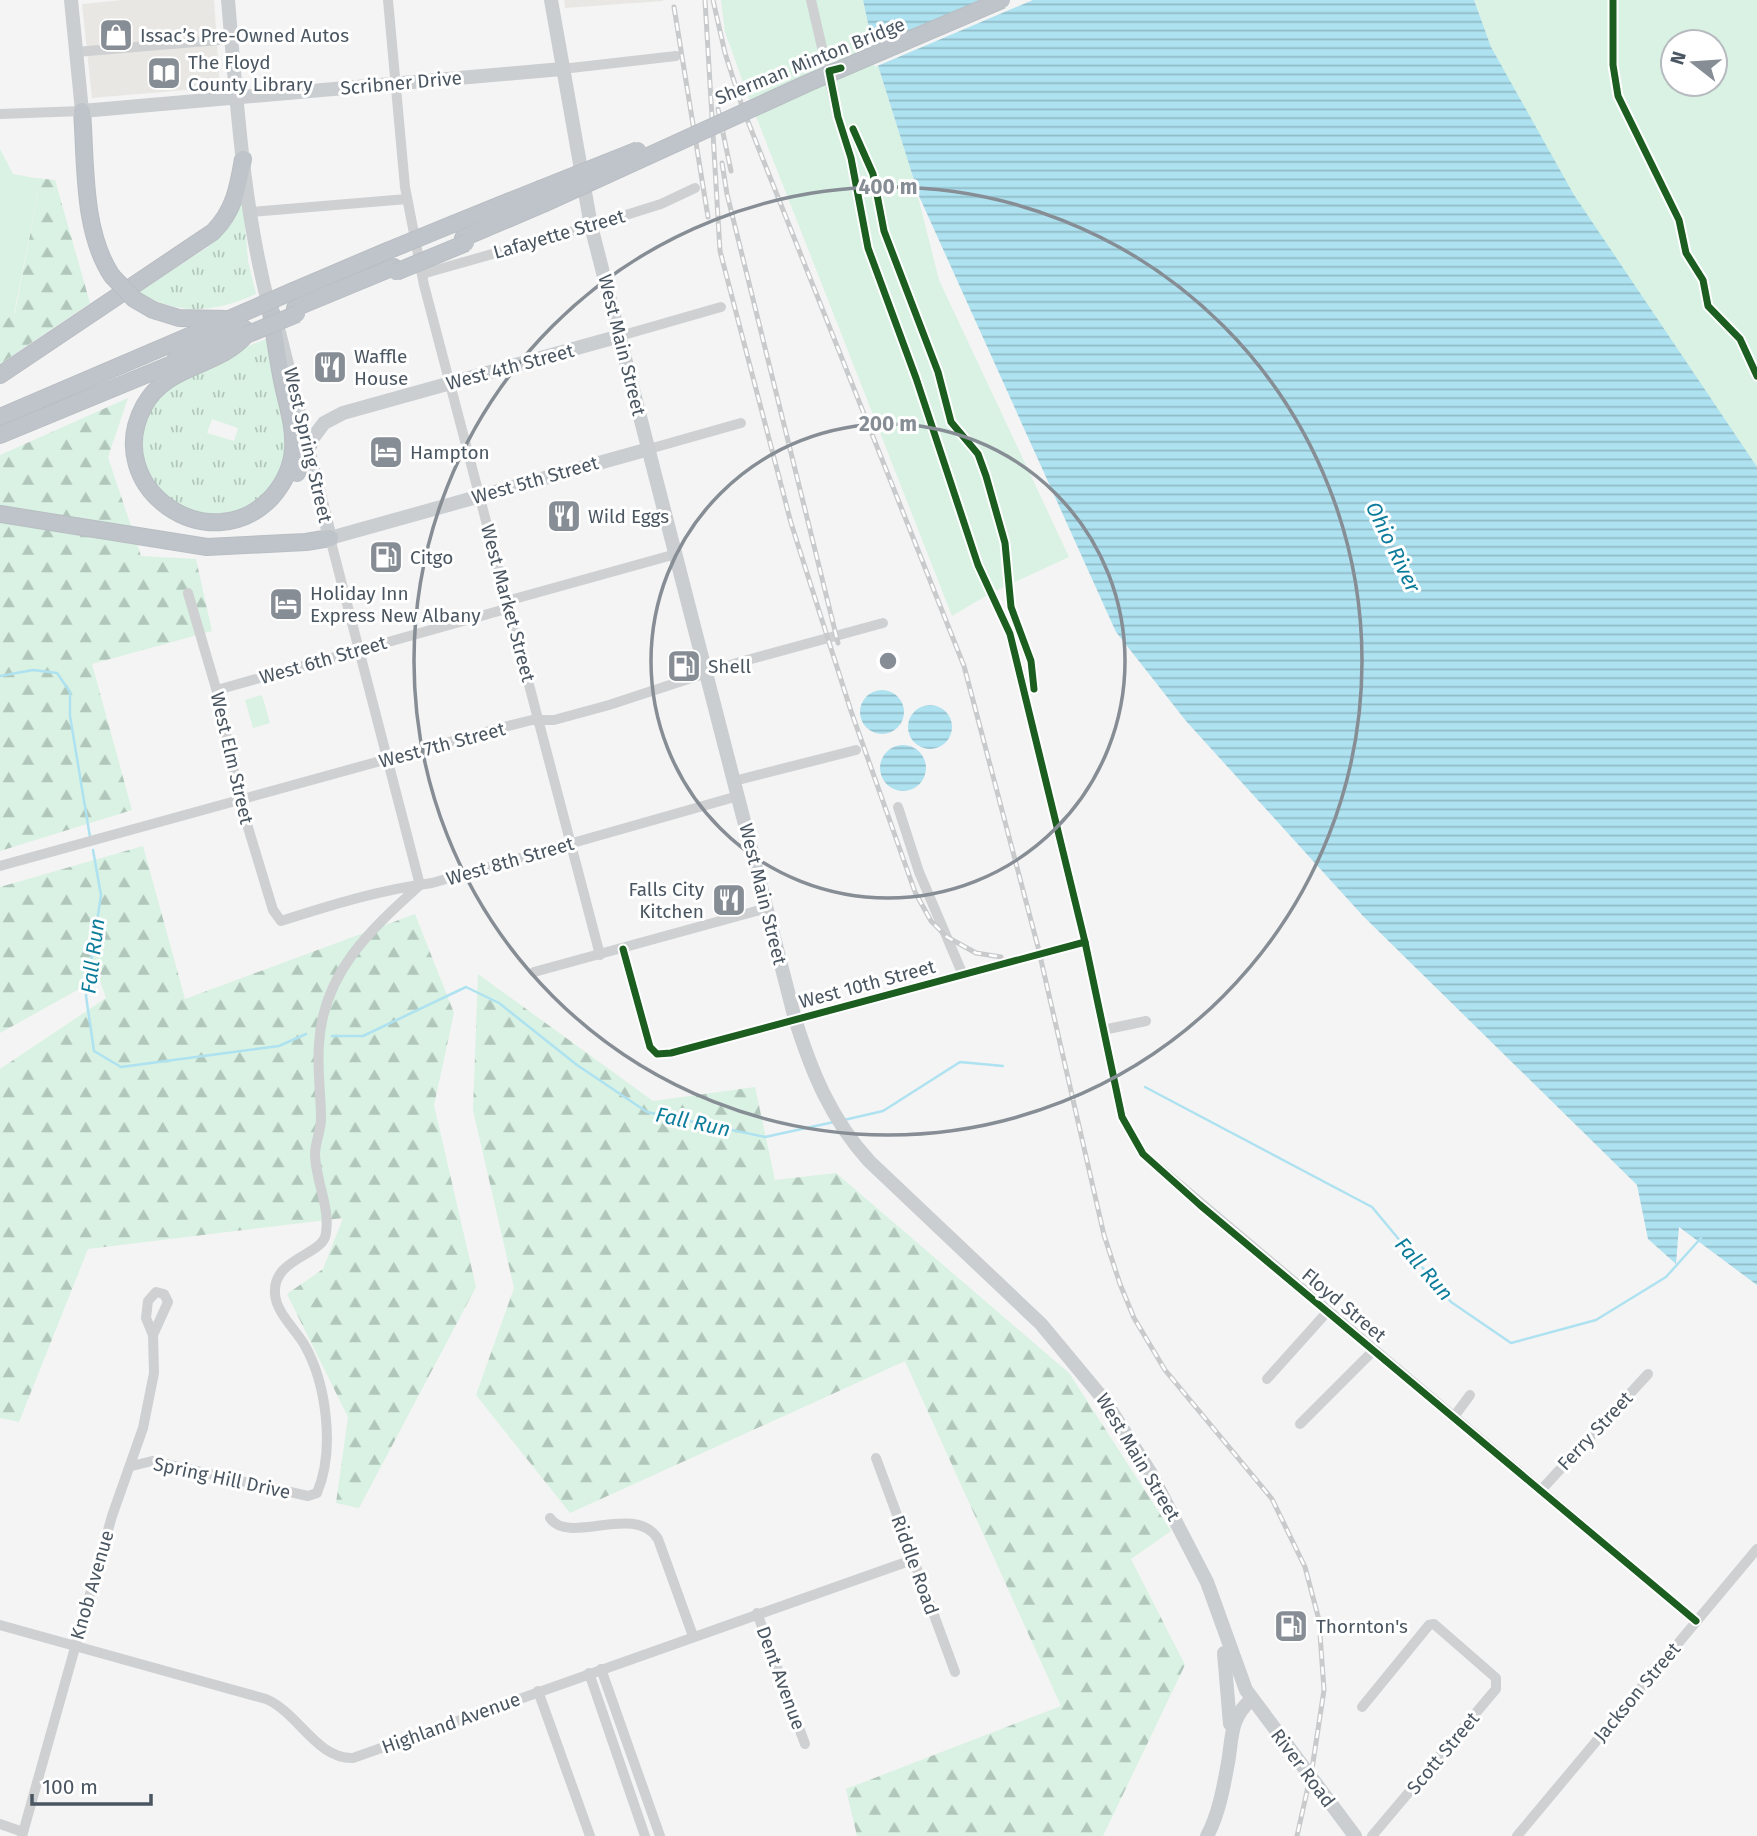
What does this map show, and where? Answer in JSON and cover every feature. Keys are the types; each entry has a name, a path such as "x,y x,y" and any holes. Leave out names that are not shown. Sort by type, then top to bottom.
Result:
{"highway":[{"path":"0,417 241,324 296,311 395,270 460,235 1002,0"},
{"name":"Sherman Minton Bridge","path":"542,201 624,155 734,116 1010,0"},
{"name":"Sherman Minton Bridge","path":"542,201 638,164 735,116 1010,0"},
{"path":"82,111 92,221 103,262 112,276 134,299 153,310 179,318 241,324"},
{"path":"0,375 212,232 223,222 235,198 243,159"},
{"path":"0,433 241,324 293,291 387,251 460,235"},
{"path":"258,511 285,478 293,451 271,312"},
{"path":"241,324 236,347 177,373 152,393 138,421 134,452 149,491 180,515 209,522 238,518 258,511 284,496 309,443"},
{"path":"0,514 214,547 330,538"}],"main road":[{"path":"71,0 82,111"},
{"name":"West Spring Street","path":"228,0 250,212 271,312 290,368 330,538"},
{"name":"West Main Street","path":"551,0 592,226 795,1019 821,1093 852,1142 883,1176 1041,1324 1105,1401 1130,1436 1208,1582 1234,1662 1252,1699"},
{"name":"Scribner Drive","path":"82,111 562,69"},
{"name":"West 4th Street","path":"309,443 321,426 338,415 620,336"},
{"name":"West 5th Street","path":"330,538 649,449"},
{"path":"1207,1836 1228,1766 1231,1732 1223,1648 1225,1632"},
{"path":"1231,1732 1238,1712 1252,1699"},
{"name":"River Road","path":"1252,1699 1355,1836"}],"street":[{"name":"West Market Street","path":"388,0 407,199 422,274 600,955"},
{"path":"811,0 838,117 851,158 868,248 904,343 978,565 1010,634 1023,685"},
{"path":"76,52 231,39"},
{"name":"Scribner Drive","path":"562,69 676,56"},
{"name":"Scribner Drive","path":"0,114 82,111"},
{"name":"Lafayette Street","path":"422,274 592,226 661,204 695,188"},
{"path":"250,212 407,199"},
{"name":"West 4th Street","path":"620,336 721,307"},
{"name":"West 5th Street","path":"649,449 741,423"},
{"name":"West Spring Street","path":"330,538 420,885"},
{"name":"West 6th Street","path":"217,690 676,554"},
{"name":"West Elm Street","path":"188,593 217,690 240,801 273,910 281,921"},
{"name":"West 7th Street","path":"0,866 387,760 609,705 706,673 883,623"},
{"path":"734,781 856,750"},
{"name":"West 8th Street","path":"281,921 349,899 420,885 738,796"},
{"path":"898,807 919,872 963,975"},
{"name":"Spring Hill Drive","path":"132,1466 152,1461 312,1496 320,1486 325,1460 321,1393 308,1352 275,1299 274,1291 283,1270 321,1243 327,1233 324,1194 315,1152 321,1129 318,1046 322,1018 335,977 351,953 420,885"},
{"path":"534,972 767,908"},
{"name":"West 10th Street","path":"623,949 650,1047 657,1054 671,1053 1085,942"},
{"name":"Floyd Street","path":"1085,942 1122,1116 1143,1154 1373,1351 1542,1489 1696,1621"},
{"path":"1103,1030 1146,1021"},
{"path":"1267,1379 1328,1311"},
{"name":"Knob Avenue","path":"23,1834 119,1491 132,1466 152,1393 153,1335"},
{"path":"1300,1424 1373,1351"},
{"name":"Ferry Street","path":"1542,1489 1648,1374"},
{"path":"1453,1418 1470,1395"},
{"name":"Riddle Road","path":"876,1458 955,1672"},
{"path":"550,1518 563,1527 634,1524 649,1528 658,1539 693,1636"},
{"name":"Jackson Street","path":"1517,1836 1757,1549"},
{"name":"Highland Avenue","path":"0,1625 266,1699 293,1715 328,1752 344,1758 363,1755 912,1560"},
{"name":"Dent Avenue","path":"757,1613 805,1744"},
{"name":"Scott Street","path":"1362,1707 1429,1625 1434,1624 1496,1678 1496,1689 1372,1836"},
{"path":"601,1669 660,1836"},
{"path":"589,1673 645,1836"},
{"path":"538,1691 590,1836"},
{"path":"0,1824 23,1834"}],"shaded area":[{"path":"122,0 214,0 220,87 92,98 82,4"},
{"path":"564,0 663,0 663,1 565,8"}],"green space":[{"path":"721,0 863,0 875,56 913,177 939,280 1069,557 991,593 952,616 748,96 725,32"},
{"path":"1474,0 1757,0 1757,505 1661,363 1491,47"},
{"path":"0,149 13,174 35,178 38,192 14,314 0,323"},
{"path":"35,178 55,180 90,303 0,364 0,323 15,313 38,193"},
{"path":"243,201 248,261 256,294 225,305 196,309 168,305 138,292 208,247 225,232"},
{"path":"266,339 287,429 286,459 282,470 260,499 235,512 209,515 185,509 164,496 148,477 139,454 140,429 151,403 174,380 188,372","holes":["212,419 238,428 234,441 207,433"]},
{"path":"128,398 108,457 141,556 196,559 212,631 92,664 132,810 0,851 0,455"},
{"path":"262,695 270,723 253,728 245,700"},
{"path":"143,846 185,999 415,914 454,1013 434,1105 476,1287 359,1508 336,1503 348,1417 287,1294 323,1269 343,1218 88,1249 19,1422 0,1418 0,1069 106,998 99,978 0,1033 0,887"},
{"path":"478,974 653,1101 755,1087 775,1180 836,1173 1069,1373 1171,1531 1131,1559 1185,1665 1103,1836 857,1836 846,1789 1061,1706 905,1361 570,1513 476,1395 514,1288 473,1110"}],"water":[{"name":"Ohio River","path":"863,0 1474,0 1491,47 1574,195 1757,467 1757,1285 1679,1227 1676,1264 1648,1239 1637,1185 1363,916 1186,721 1116,632 919,196 875,56"},
{"path":"882,690 891,691 898,696 903,703 903,721 898,728 891,733 882,734 873,733 866,728 861,721 860,712 861,703 866,696 873,691"},
{"path":"930,705 939,706 946,711 951,718 951,736 946,743 939,748 930,749 921,748 914,743 909,736 908,727 909,718 914,711 921,706"},
{"path":"903,745 919,752 926,768 919,784 903,791 887,784 880,768 887,752"}],"pier":[{"path":"988,0 1033,0 875,67 870,50"}],"waterway":[{"name":"Fall Run","path":"0,676 33,670 57,673 70,692 70,716 90,837"},
{"name":"Fall Run","path":"93,850 101,895 86,996 94,1051 121,1067 279,1046 306,1034"},
{"name":"Fall Run","path":"332,1036 363,1036 466,987 499,1003 577,1065 647,1112 765,1137 834,1122"},
{"name":"Fall Run","path":"844,1120 883,1111 960,1062 1003,1066"},
{"name":"Fall Run","path":"1145,1087 1372,1207 1451,1302 1511,1343 1596,1320 1666,1277 1701,1238"}],"railway":[{"path":"705,0 720,251 791,523 851,711 915,892 931,921 947,937 976,953 1001,957"},
{"path":"713,0 725,53 743,109 964,666 1038,947 1104,1235 1120,1284 1134,1318 1165,1370 1272,1499 1305,1567 1319,1620 1324,1690 1312,1769 1297,1836"},
{"path":"674,7 708,217"},
{"path":"718,109 731,171"},
{"path":"722,163 727,194 838,643"}],"cycle path":[{"path":"1613,0 1613,65 1618,96 1679,220 1686,253 1703,280 1708,306 1740,339 1757,376"},
{"path":"841,68 829,71 838,117 851,158 868,248 916,378 978,565 1010,634 1085,942 1122,1117 1143,1154 1200,1205 1696,1621"},
{"path":"853,129 873,174 884,231 938,372 951,422 978,454 986,476 1005,543 1011,607 1031,661 1034,689"},
{"path":"623,949 650,1047 657,1054 671,1053 1085,942"}],"place":[{"name":"Issac’s Pre-Owned Autos","path":"116,35"},
{"name":"The Floyd County Library","path":"164,73"},
{"name":"Waffle House","path":"330,367"},
{"name":"Hampton","path":"386,452"},
{"name":"Wild Eggs","path":"564,516"},
{"name":"Citgo","path":"386,557"},
{"name":"Holiday Inn Express New Albany","path":"286,604"},
{"name":"Shell","path":"684,666"},
{"name":"Falls City Kitchen","path":"729,900"},
{"name":"Thornton's","path":"1291,1626"}]}
